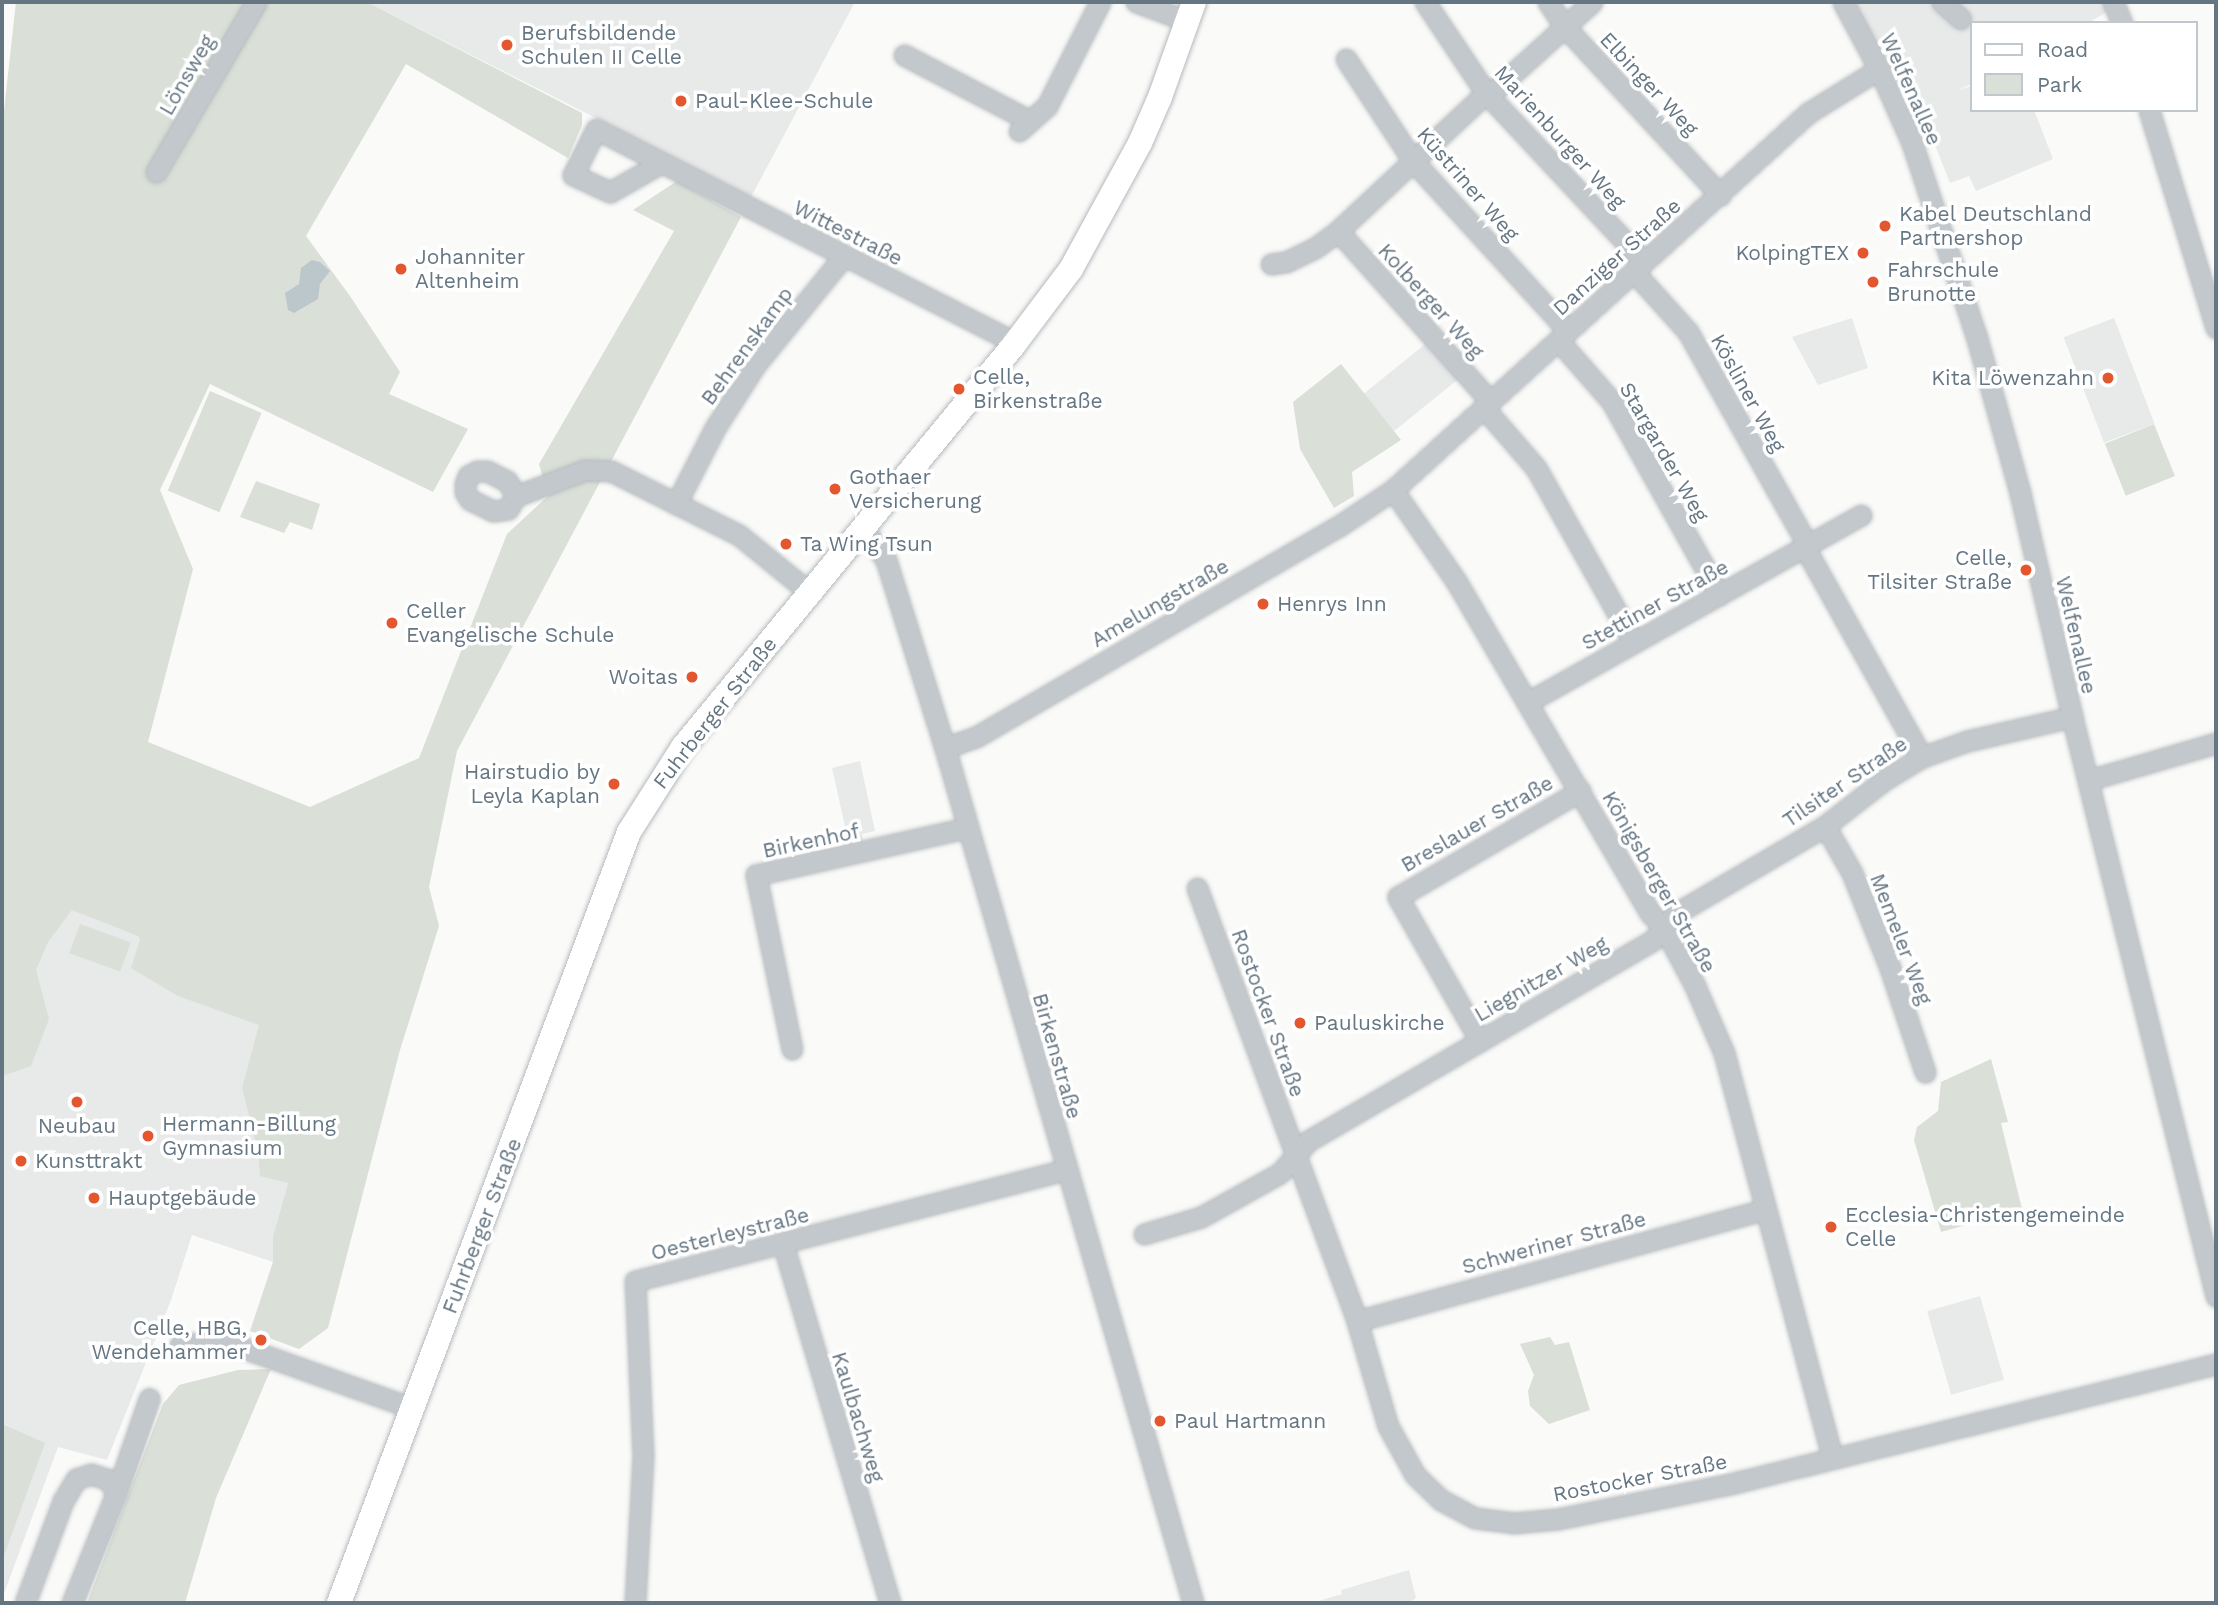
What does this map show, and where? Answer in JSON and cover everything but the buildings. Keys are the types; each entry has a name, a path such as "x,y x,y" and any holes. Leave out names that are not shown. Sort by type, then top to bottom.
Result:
{"main road":[{"name":"Fuhrberger Straße","path":"339,1603 629,832 671,762 1013,346 1071,269 1113,198 1150,122 1190,11"}],"street":[{"name":"Lönsweg","path":"156,172 256,2"},
{"path":"904,55 1025,126 1047,106 1100,2"},
{"name":"Fuhrberger Straße","path":"1136,2 1190,11"},
{"name":"Marienburger Weg","path":"1425,2 1487,94 1639,267"},
{"name":"Elbinger Weg","path":"1548,2 1565,27 1720,195"},
{"path":"1271,264 1286,262 1315,248 1338,231 1592,2"},
{"name":"Welfenallee","path":"1843,2 1879,69 1912,143 1976,335 2020,493 2072,717 2216,1296"},
{"path":"1942,2 1961,19"},
{"path":"2113,2 2121,21"},
{"name":"Küstriner Weg","path":"1346,59 1413,161 1563,336"},
{"name":"Danziger Straße","path":"1393,490 1808,113 1879,69"},
{"path":"2150,112 2216,327"},
{"name":"Wittestraße","path":"661,163 1002,337 1013,346"},
{"name":"Kolberger Weg","path":"1338,231 1487,405 1536,468 1633,641"},
{"name":"Behrenskamp","path":"676,504 715,428 756,364 843,257"},
{"name":"Kösliner Weg","path":"1639,267 1688,332 1807,547"},
{"name":"Stargarder Weg","path":"1563,336 1612,402 1720,595"},
{"path":"516,496 584,470 611,471 739,535 810,593"},
{"name":"Königsberger Straße","path":"1393,490 1456,581 1650,914 1664,928 1694,984 1724,1054 1832,1457"},
{"name":"Amelungstraße","path":"945,747 976,737 1329,532 1393,490"},
{"name":"Stettiner Straße","path":"1528,702 1861,515"},
{"name":"Birkenstraße","path":"863,528 886,560 945,747 1193,1603"},
{"path":"1807,547 1922,757"},
{"name":"Tilsiter Straße","path":"1664,928 1675,914 1825,827 1884,780 1922,757 1967,741 2072,717"},
{"path":"2088,780 2216,743"},
{"name":"Breslauer Straße","path":"1480,1041 1398,897 1580,791"},
{"name":"Memeler Weg","path":"1825,827 1852,873 1890,968 1925,1072"},
{"name":"Birkenhof","path":"792,1049 756,875 967,828"},
{"name":"Rostocker Straße","path":"1197,888 1357,1321 1388,1426 1415,1475 1441,1500 1475,1518 1513,1523 1558,1519 1730,1484 2216,1364"},
{"name":"Liegnitzer Weg","path":"1297,1155 1308,1141 1653,940 1664,928"},
{"path":"1144,1234 1201,1217 1280,1173 1297,1155"},
{"name":"Oesterleystraße","path":"635,1603 643,1456 635,1281 1067,1169"},
{"name":"Schweriner Straße","path":"1357,1321 1765,1210"},
{"name":"Kaulbachweg","path":"783,1244 890,1603"},
{"path":"180,1345 224,1341 412,1408"},
{"path":"72,1603 116,1494 149,1399"},
{"path":"25,1603 63,1501 76,1479 91,1474 109,1480 116,1494"}],"shaded area":[{"name":"Paul-Klee-Schule","path":"367,2 855,2 751,197"},
{"path":"1853,2 2124,2 2091,21 1969,21 1969,85 1957,91 1969,87 1969,112 2035,112 2053,159 1976,191 1969,176 1950,183 1925,120 1933,117 1927,105 1913,111"},
{"path":"312,260 320,262 330,271 320,284 318,299 294,313 288,310 285,293 299,284 301,268"},
{"path":"1852,318 1868,368 1818,385 1792,337"},
{"name":"Kita Löwenzahn","path":"2114,318 2154,423 2104,443 2064,337"},
{"path":"1429,341 1459,378 1394,431 1364,394"},
{"path":"860,761 875,831 862,834 863,842 849,844 832,768"},
{"name":"Hermann-Billung Gymnasium","path":"375,873 273,1236 273,1262 192,1235 171,1300 107,1460 58,1447 2,1599 2,876"},
{"path":"1980,1296 2004,1380 1951,1395 1927,1311"},
{"path":"1409,1570 1416,1598 1409,1603 1312,1603 1342,1594 1341,1590"}],"green space":[{"path":"16,2 367,2 582,113 582,125 568,158 406,64 306,236 400,372 389,394 468,429 433,492 210,384 160,490 193,569 148,742 310,807 419,758 507,534 548,496 539,464 674,231 633,210 677,181 741,217 457,751 429,887 439,926 400,1050 328,1328 299,1349 250,1331 273,1262 273,1236 288,1183 260,1176 258,1150 242,1088 259,1025 178,996 131,968 140,940 138,936 72,910 48,942 36,970 49,1019 31,1066 2,1076 2,129"},
{"path":"1341,364 1401,440 1352,472 1354,496 1334,508 1300,449 1293,402"},
{"path":"210,391 262,413 219,512 168,490"},
{"path":"2154,424 2175,476 2126,496 2105,444"},
{"path":"256,481 320,504 312,530 290,522 284,533 240,517"},
{"path":"80,924 131,942 120,972 69,953"},
{"path":"1991,1059 2008,1122 2001,1123 2022,1209 1941,1232 1914,1140 1917,1127 1938,1111 1941,1082"},
{"path":"1550,1337 1555,1345 1569,1342 1590,1410 1549,1424 1530,1406 1528,1391 1534,1375 1520,1344"},
{"path":"271,1369 216,1498 185,1603 87,1603 163,1404 179,1385 238,1370"},
{"path":"2,1424 45,1443 2,1561"}],"place":[{"name":"Berufsbildende Schulen II Celle","path":"507,45"},
{"name":"Paul-Klee-Schule","path":"681,101"},
{"name":"Kabel Deutschland Partnershop","path":"1885,226"},
{"name":"KolpingTEX","path":"1863,253"},
{"name":"Johanniter Altenheim","path":"401,269"},
{"name":"Fahrschule Brunotte","path":"1873,282"},
{"name":"Kita Löwenzahn","path":"2108,378"},
{"name":"Celle, Birkenstraße","path":"959,389"},
{"name":"Gothaer Versicherung","path":"835,489"},
{"name":"Ta Wing Tsun","path":"786,544"},
{"name":"Celle, Tilsiter Straße","path":"2026,570"},
{"name":"Henrys Inn","path":"1263,604"},
{"name":"Celler Evangelische Schule","path":"392,623"},
{"name":"Woitas","path":"692,677"},
{"name":"Hairstudio by Leyla Kaplan","path":"614,784"},
{"name":"Pauluskirche","path":"1300,1023"},
{"name":"Neubau","path":"77,1102"},
{"name":"Hermann-Billung Gymnasium","path":"148,1136"},
{"name":"Kunsttrakt","path":"21,1161"},
{"name":"Hauptgebäude","path":"94,1198"},
{"name":"Ecclesia-Christengemeinde Celle","path":"1831,1227"},
{"name":"Celle, HBG, Wendehammer","path":"261,1340"},
{"name":"Paul Hartmann","path":"1160,1421"}]}
